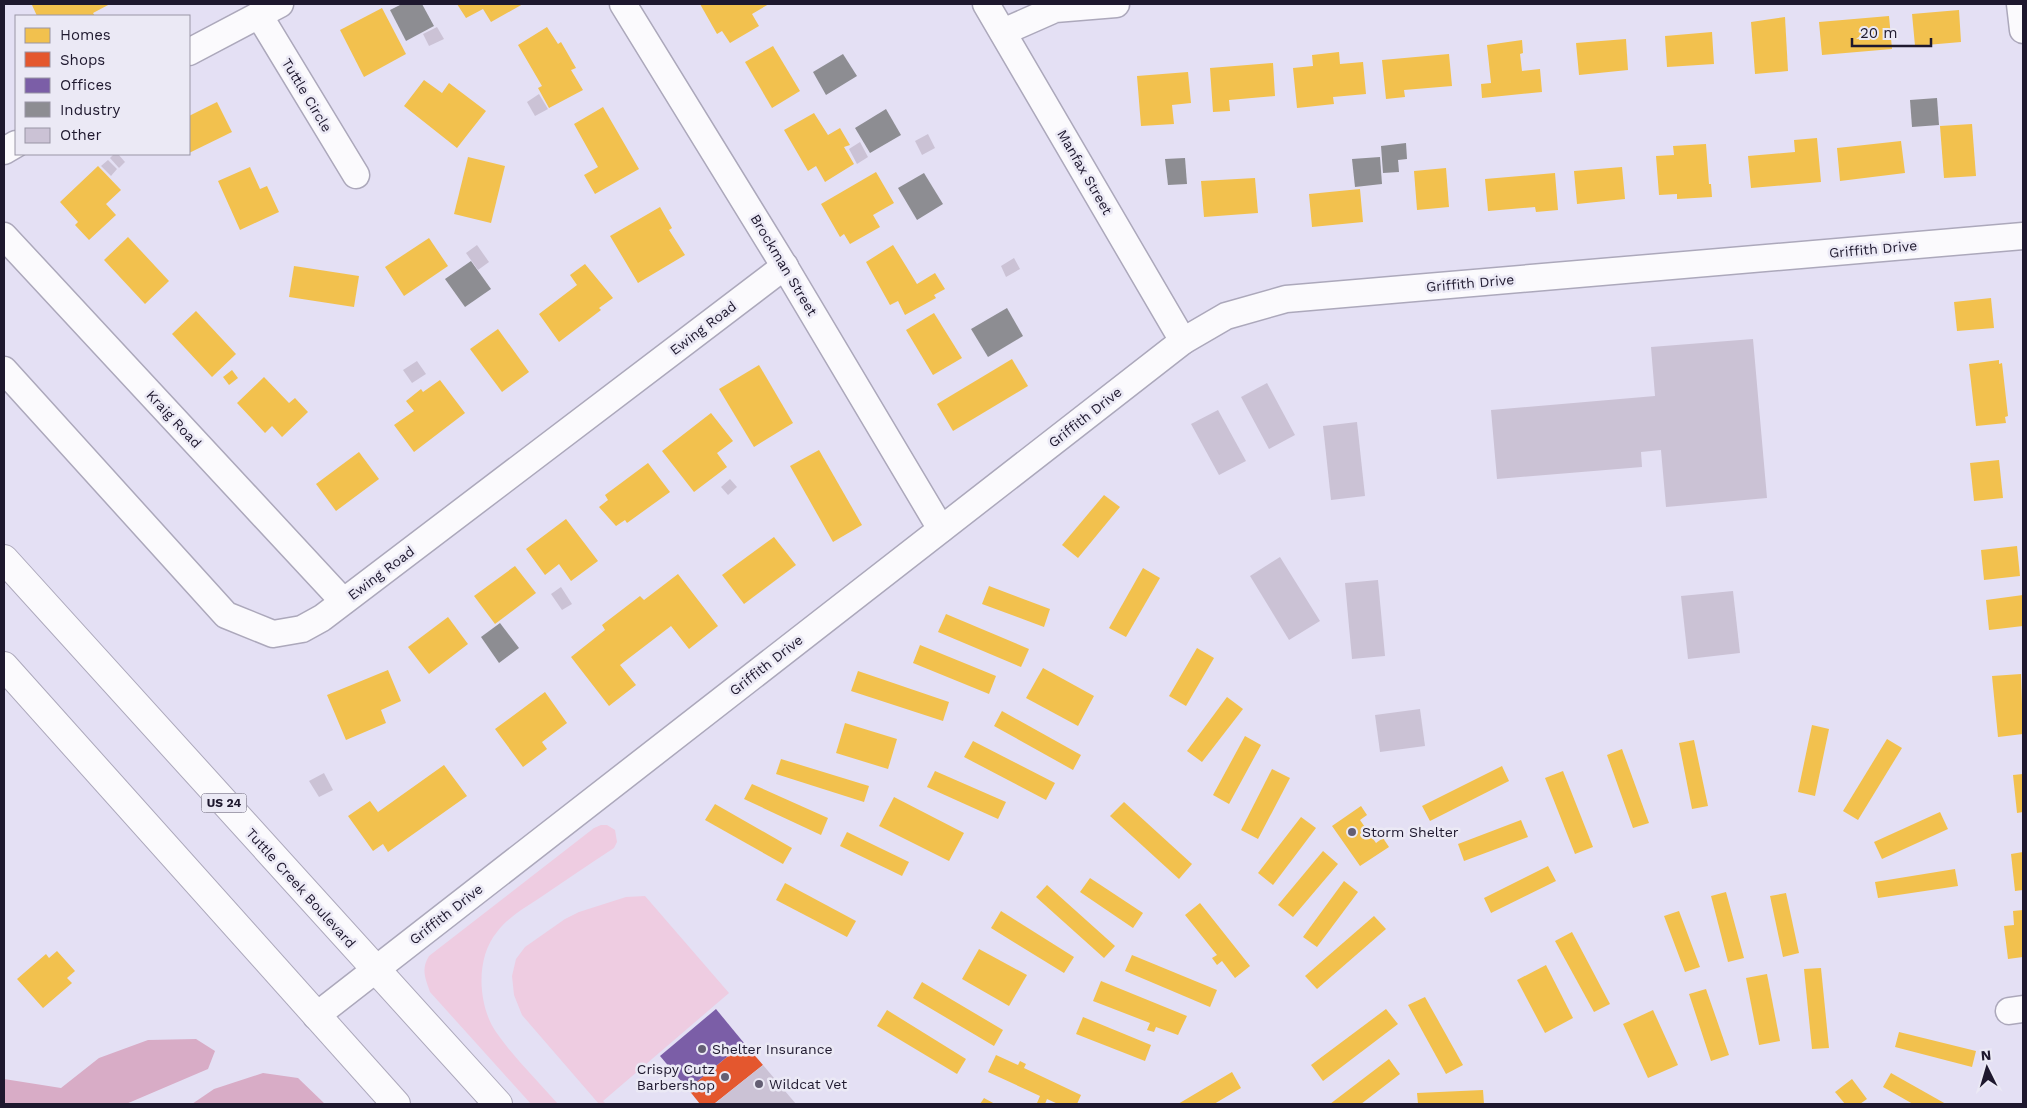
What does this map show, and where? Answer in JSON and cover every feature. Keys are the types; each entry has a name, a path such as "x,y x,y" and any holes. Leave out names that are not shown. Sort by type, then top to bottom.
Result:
{"highway":[{"name":"Tuttle Creek Boulevard","path":"4,559 498,1104"},
{"path":"4,666 396,1104"}],"street":[{"name":"Brockman Street","path":"622,4 785,266 940,530"},
{"name":"Manfax Street","path":"986,4 1182,341"},
{"path":"1003,32 1055,9 1116,4"},
{"path":"2020,4 2023,30"},
{"path":"190,51 270,9"},
{"name":"Tuttle Circle","path":"270,9 356,175"},
{"path":"4,151 15,145"},
{"name":"Kraig Road","path":"4,236 343,601"},
{"name":"Griffith Drive","path":"316,1016 1182,341 1226,316 1286,299 2023,236"},
{"name":"Ewing Road","path":"4,370 226,615 273,634 302,630 343,601 785,266"}],"shaded area":[{"path":"607,825 615,830 617,842 614,848 513,916 497,932 485,955 482,968 483,996 485,1009 490,1021 510,1051 558,1104 531,1104 430,992 425,978 425,965 429,956 594,828"},
{"path":"645,896 729,993 603,1101 606,1104 599,1104 522,1015 514,995 512,976 516,959 525,947 565,919 579,912 626,897"},
{"path":"196,1039 215,1051 208,1069 126,1104 4,1104 4,1079 61,1088 99,1058 148,1040"},
{"path":"263,1073 298,1078 325,1104 192,1104 214,1089"}],"building: Homes":[{"path":"110,4 93,13 94,15 37,15 32,5"},
{"path":"457,4 523,4 491,22 483,9 466,18"},
{"path":"700,4 769,4 752,14 759,26 730,43 722,31 717,34"},
{"path":"382,8 406,54 364,77 340,30"},
{"path":"1959,10 1961,42 1915,46 1912,14"},
{"path":"1889,16 1892,49 1822,55 1819,22"},
{"path":"1785,17 1788,71 1755,74 1751,22"},
{"path":"547,27 558,44 561,42 576,68 571,70 583,90 549,108 538,88 542,86 518,45"},
{"path":"1712,32 1714,64 1667,67 1665,36"},
{"path":"1626,39 1628,70 1579,75 1576,43"},
{"path":"1522,40 1523,53 1520,54 1522,71 1540,69 1542,92 1482,98 1481,84 1491,83 1487,45"},
{"path":"773,46 800,91 772,108 745,62"},
{"path":"1339,52 1340,64 1363,62 1366,94 1333,97 1334,104 1297,108 1293,68 1313,66 1312,55"},
{"path":"1449,54 1452,86 1404,90 1405,97 1386,99 1382,60"},
{"path":"1273,63 1275,96 1229,100 1230,111 1213,112 1210,68"},
{"path":"1188,72 1191,103 1172,105 1174,124 1141,126 1137,76"},
{"path":"424,80 442,93 449,83 486,111 457,148 404,106"},
{"path":"217,102 232,132 190,153 190,116"},
{"path":"603,107 639,169 595,194 584,175 598,167 574,124"},
{"path":"814,113 828,135 840,128 850,145 844,147 854,164 825,182 816,166 808,171 784,130"},
{"path":"1972,124 1976,176 1944,178 1940,126"},
{"path":"1817,138 1821,182 1751,188 1748,156 1795,152 1794,140"},
{"path":"1901,141 1905,173 1840,181 1837,148"},
{"path":"1706,144 1709,184 1711,184 1712,197 1677,199 1677,194 1659,195 1656,156 1674,155 1673,146"},
{"path":"468,157 505,166 491,223 454,214"},
{"path":"98,166 121,190 106,204 116,215 89,240 75,225 78,222 60,202"},
{"path":"250,167 260,189 267,186 279,212 240,230 218,181"},
{"path":"1622,167 1625,199 1577,204 1574,171"},
{"path":"1446,168 1449,207 1417,210 1414,171"},
{"path":"876,172 894,203 873,215 880,227 850,244 844,234 840,237 821,204"},
{"path":"1555,173 1558,210 1536,212 1535,207 1488,211 1485,179"},
{"path":"1255,178 1258,213 1204,217 1201,181"},
{"path":"1360,189 1363,222 1312,227 1309,194"},
{"path":"660,207 672,228 669,230 685,255 638,283 610,236"},
{"path":"128,237 169,281 145,304 104,260"},
{"path":"429,238 448,266 404,296 385,267"},
{"path":"893,245 917,284 935,273 945,289 934,295 936,298 905,315 898,301 890,305 866,262"},
{"path":"585,264 613,298 599,308 601,310 559,342 539,314 577,285 570,275"},
{"path":"294,266 359,276 354,307 289,297"},
{"path":"1991,298 1994,328 1957,331 1954,302"},
{"path":"196,311 236,354 212,377 172,334"},
{"path":"934,313 962,358 933,375 906,330"},
{"path":"498,329 529,372 502,392 470,349"},
{"path":"1012,359 1028,386 953,431 937,404"},
{"path":"1999,360 1999,364 2002,363 2008,416 2005,417 2006,423 1976,426 1969,364"},
{"path":"759,365 793,423 754,447 719,389"},
{"path":"232,370 238,378 229,385 223,377"},
{"path":"264,377 289,403 295,398 308,412 282,437 272,426 265,433 237,403"},
{"path":"440,380 465,413 414,452 394,425 414,411 406,401 421,389 423,392"},
{"path":"711,413 733,441 717,453 727,467 694,492 662,451"},
{"path":"819,450 862,525 833,542 790,466"},
{"path":"359,452 379,479 336,511 316,484"},
{"path":"1999,460 2003,498 1974,501 1970,463"},
{"path":"648,463 670,492 627,523 625,520 616,526 599,507 608,500 605,495"},
{"path":"1104,495 1120,507 1078,558 1062,545"},
{"path":"566,519 598,561 571,581 559,564 545,575 526,549"},
{"path":"774,537 796,565 744,604 722,575"},
{"path":"2017,546 2020,576 1984,580 1981,550"},
{"path":"515,566 536,593 495,624 474,596"},
{"path":"1143,568 1160,578 1126,637 1109,628"},
{"path":"678,574 718,626 689,649 671,626 620,665 636,685 609,706 571,657 605,630 602,625 640,596 644,600"},
{"path":"989,586 1050,609 1044,627 982,604"},
{"path":"2023,595 2023,626 1989,630 1986,600"},
{"path":"946,614 1029,649 1021,667 938,632"},
{"path":"448,617 468,644 429,674 408,647"},
{"path":"920,645 996,676 989,694 913,663"},
{"path":"1197,648 1214,658 1186,706 1169,696"},
{"path":"1043,668 1094,696 1078,726 1026,698"},
{"path":"388,670 401,701 381,710 386,723 346,740 327,695"},
{"path":"858,671 949,702 943,721 851,691"},
{"path":"2021,674 2023,734 1998,737 1992,676"},
{"path":"545,692 567,723 542,742 547,749 523,767 495,729"},
{"path":"1227,697 1243,709 1202,762 1187,751"},
{"path":"1002,711 1081,755 1073,770 994,726"},
{"path":"845,723 897,739 888,769 836,753"},
{"path":"1812,725 1829,729 1815,796 1798,792"},
{"path":"1245,736 1261,745 1229,804 1213,795"},
{"path":"1887,739 1902,748 1858,820 1843,811"},
{"path":"1694,740 1708,806 1692,809 1679,743"},
{"path":"973,741 1055,783 1046,800 964,757"},
{"path":"1622,749 1649,823 1633,828 1607,755"},
{"path":"781,759 869,786 864,802 776,774"},
{"path":"444,765 467,796 388,852 383,844 373,851 348,816 370,801 378,812"},
{"path":"1502,766 1509,781 1430,821 1422,806"},
{"path":"1272,769 1290,778 1258,839 1241,830"},
{"path":"935,771 1006,802 998,819 927,787"},
{"path":"1563,771 1593,847 1575,854 1545,778"},
{"path":"2023,774 2023,812 2017,813 2013,775"},
{"path":"752,784 828,818 821,835 744,799"},
{"path":"894,797 964,833 949,861 879,826"},
{"path":"1124,802 1192,864 1179,879 1110,816"},
{"path":"715,804 792,848 783,864 705,820"},
{"name":"Storm Shelter","path":"1361,806 1367,815 1360,820 1376,843 1383,838 1389,847 1360,866 1332,826"},
{"path":"1940,812 1948,829 1882,859 1874,842"},
{"path":"1301,817 1316,828 1273,885 1258,873"},
{"path":"1521,820 1528,837 1464,861 1458,844"},
{"path":"847,832 909,862 902,876 840,846"},
{"path":"1323,851 1338,864 1293,917 1278,905"},
{"path":"2023,852 2023,890 2015,891 2011,854"},
{"path":"1548,866 1556,881 1491,913 1484,898"},
{"path":"1955,869 1958,886 1878,898 1875,882"},
{"path":"1090,878 1143,913 1133,928 1080,892"},
{"path":"1344,881 1358,892 1317,947 1303,937"},
{"path":"785,883 856,921 847,937 776,900"},
{"path":"1047,885 1115,946 1104,958 1036,897"},
{"path":"1726,892 1744,958 1728,962 1711,896"},
{"path":"1786,893 1799,953 1783,957 1770,896"},
{"path":"1200,903 1250,966 1235,978 1222,961 1217,965 1212,958 1217,955 1185,915"},
{"path":"2023,910 2023,957 2008,959 2004,926 2014,925 2013,911"},
{"path":"1001,911 1074,957 1064,973 991,928"},
{"path":"1679,911 1700,967 1685,972 1664,916"},
{"path":"1374,916 1386,929 1317,989 1305,976"},
{"path":"1572,932 1610,1004 1594,1012 1555,941"},
{"path":"979,949 1027,975 1009,1006 962,979"},
{"path":"57,951 75,971 67,978 72,983 43,1008 17,979 46,954 49,958"},
{"path":"1132,955 1217,990 1210,1007 1125,971"},
{"path":"1546,965 1573,1018 1545,1033 1517,980"},
{"path":"1821,968 1829,1048 1812,1049 1804,969"},
{"path":"1767,974 1780,1041 1759,1045 1746,978"},
{"path":"1101,981 1187,1016 1178,1035 1156,1027 1154,1032 1147,1030 1150,1023 1093,1001"},
{"path":"922,982 1003,1030 994,1046 913,998"},
{"path":"1706,989 1729,1055 1711,1061 1689,994"},
{"path":"1425,997 1463,1065 1446,1074 1408,1005"},
{"path":"1386,1009 1398,1024 1323,1081 1311,1065"},
{"path":"887,1010 966,1059 957,1074 877,1026"},
{"path":"1653,1010 1678,1065 1648,1078 1623,1024"},
{"path":"1083,1017 1151,1045 1145,1061 1076,1034"},
{"path":"1899,1032 1976,1051 1972,1067 1895,1047"},
{"path":"996,1055 1018,1065 1020,1061 1026,1064 1024,1068 1081,1095 1077,1104 1058,1104 1047,1099 1045,1104 1037,1103 1040,1096 988,1072"},
{"path":"1389,1059 1400,1074 1361,1104 1330,1104"},
{"path":"1232,1072 1241,1088 1214,1104 1178,1104"},
{"path":"1891,1073 1946,1104 1913,1104 1883,1087"},
{"path":"1852,1079 1867,1099 1860,1104 1845,1104 1835,1092"},
{"path":"1483,1090 1484,1104 1418,1104 1417,1093"},
{"path":"984,1098 995,1104 980,1104"}],"building: Shops":[{"name":"Crispy Cutz Barbershop","path":"744,1043 763,1065 714,1104 700,1104 688,1089"}],"building: Offices":[{"name":"Shelter Insurance","path":"716,1009 744,1043 688,1089 660,1056"}],"building: Industry":[{"path":"402,4 422,4 434,26 406,41 390,10"},
{"path":"843,54 857,76 826,95 813,72"},
{"path":"1937,98 1939,125 1912,127 1910,100"},
{"path":"886,109 901,135 870,153 855,128"},
{"path":"1406,143 1407,159 1398,160 1399,172 1383,173 1381,146"},
{"path":"1380,157 1382,184 1355,187 1352,159"},
{"path":"1185,158 1187,184 1168,185 1165,159"},
{"path":"924,173 943,204 917,220 898,188"},
{"path":"471,261 491,289 465,307 445,279"},
{"path":"1007,308 1023,336 988,357 971,329"},
{"path":"500,623 519,648 499,663 481,637"}],"building: Other":[{"path":"437,27 444,39 429,46 423,34"},
{"path":"539,94 548,109 535,116 527,102"},
{"path":"928,134 935,148 922,155 915,141"},
{"path":"860,142 868,157 857,164 849,149"},
{"path":"113,155 119,155 125,162 119,168 110,158"},
{"path":"108,160 117,169 111,176 101,166"},
{"path":"477,245 489,262 478,270 466,253"},
{"path":"1014,258 1020,269 1006,277 1001,266"},
{"path":"1753,339 1767,498 1666,507 1661,450 1641,452 1642,467 1497,479 1491,410 1655,396 1651,347"},
{"path":"417,361 426,374 412,383 403,370"},
{"path":"1267,383 1295,435 1269,449 1241,397"},
{"path":"1218,410 1246,461 1219,475 1191,424"},
{"path":"1357,422 1365,496 1331,500 1323,426"},
{"path":"730,479 737,487 728,495 721,487"},
{"path":"1280,557 1320,621 1289,640 1250,576"},
{"path":"1378,580 1385,656 1352,659 1345,583"},
{"path":"561,587 572,604 562,610 551,594"},
{"path":"1733,591 1740,653 1688,659 1681,596"},
{"path":"1420,709 1425,746 1380,752 1375,715"},
{"path":"324,773 333,790 319,797 309,781"},
{"name":"Wildcat Vet","path":"763,1065 796,1104 714,1104"}],"place":[{"name":"Storm Shelter","path":"1352,832"},
{"name":"Shelter Insurance","path":"702,1049"},
{"name":"Crispy Cutz Barbershop","path":"725,1077"},
{"name":"Wildcat Vet","path":"759,1084"}]}
